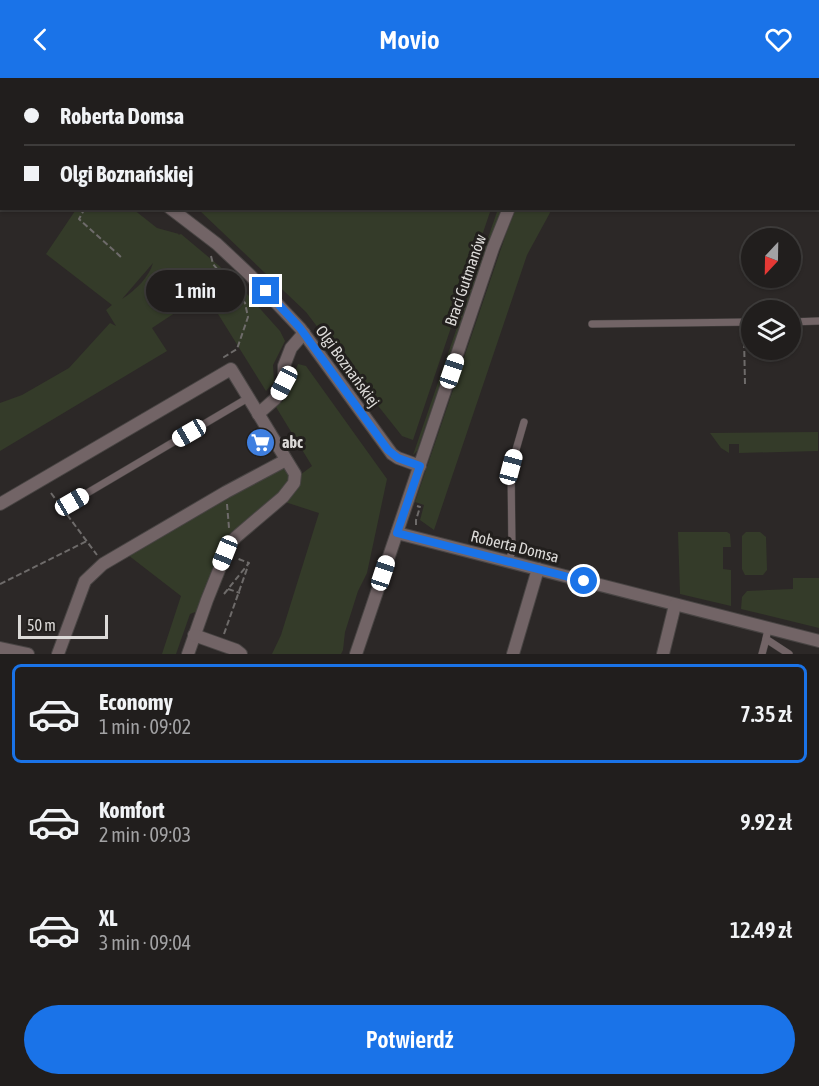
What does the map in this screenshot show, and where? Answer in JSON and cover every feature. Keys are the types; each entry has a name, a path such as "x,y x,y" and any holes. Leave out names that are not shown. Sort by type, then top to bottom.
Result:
{"street":[{"name":"Olgi Boznańskiej","path":"173,210 217,244 266,291 304,333 388,450 398,458 420,466"},
{"name":"Braci Gutmanów","path":"397,533 507,210"},
{"path":"258,414 275,399 284,383 284,366 291,348 304,333"},
{"path":"0,504 231,369 295,474 294,483 284,498 236,537 227,549 188,654"},
{"path":"58,654 85,581 104,564 226,492 286,460"},
{"path":"356,654 397,533"},
{"name":"Roberta Domsa","path":"397,533 675,605 734,615 767,634 819,641"},
{"path":"513,654 538,569"},
{"path":"663,654 675,605"},
{"path":"194,635 236,650 241,654"},
{"path":"0,648 28,654"}],"lane":[{"path":"801,322 819,321"},
{"path":"592,324 741,326"},
{"path":"72,502 248,398"},
{"path":"509,562 512,550 511,467 524,422"},
{"path":"762,654 767,634 789,654"}],"path":[{"path":"83,210 79,219 122,257"},
{"path":"209,249 213,264 244,303 248,317 237,349 224,357 231,369"},
{"path":"744,360 745,384"},
{"path":"226,492 227,549 249,563"},
{"path":"51,493 104,564"},
{"path":"407,503 420,507 416,520 417,529"},
{"path":"0,584 87,541"},
{"path":"207,600 215,604 249,563"},
{"path":"222,640 249,563"},
{"path":"228,589 239,593"}],"green space":[{"path":"76,210 134,210 157,228 181,234 230,275 280,331 285,341 273,365 274,382 266,391 205,293 152,328 167,351 0,451 0,403 22,395 69,368 110,323 116,326 106,310 112,305 46,254","holes":["153,263 141,283 122,299"]},
{"path":"199,210 491,210 413,440 402,436 306,312"},
{"path":"498,210 501,210 417,451 413,455"},
{"path":"516,210 551,210 527,255 434,530 420,520 424,505 415,502"},
{"path":"298,364 306,366 387,479 367,573 358,591 345,632 343,650 341,654 272,654 281,635 319,513 285,502 238,530 198,611 190,614 176,654 162,654 181,596 128,555 277,468 285,467 292,481 312,466 276,407 286,398 293,386"},
{"path":"818,432 818,451 739,453 739,444 729,444 729,453 721,448 710,433"},
{"path":"678,532 727,532 730,534 731,547 723,547 723,569 731,570 731,606 680,594"},
{"path":"746,532 760,532 766,537 767,570 763,575 745,575 742,569 742,536"},
{"path":"793,578 819,578 819,628 741,609 742,597 747,591 793,589"}],"place":[{"name":"abc","path":"261,442"}],"route":[{"path":"266,291 300,328 388,450 398,458 420,466 397,533 584,581"}]}
